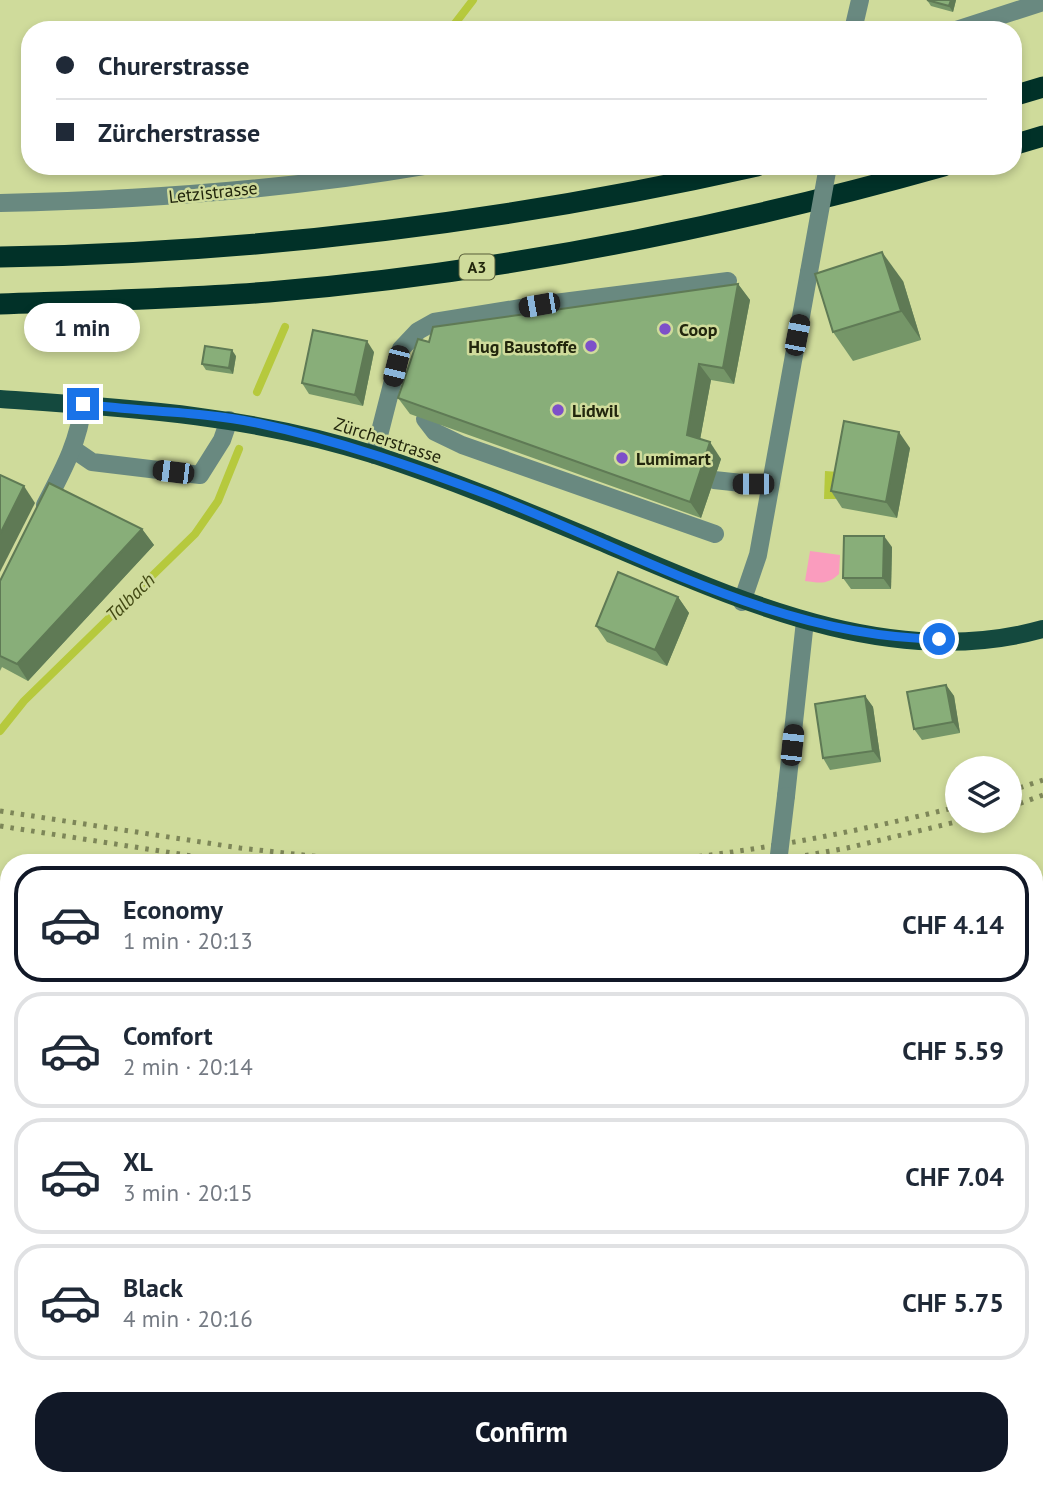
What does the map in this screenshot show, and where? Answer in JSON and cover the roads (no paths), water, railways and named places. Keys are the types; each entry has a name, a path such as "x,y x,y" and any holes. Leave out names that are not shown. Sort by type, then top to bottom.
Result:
{"highway":[{"path":"1022,93 1043,87"},
{"path":"1022,142 1043,136"},
{"path":"0,257 230,247 411,229 557,207 713,175"},
{"name":"A3","path":"0,304 271,291 496,264 721,222 908,175"}],"main road":[{"name":"Zürcherstrasse","path":"0,399 83,404 256,423 374,455 494,497 742,601 805,621 899,639 959,640 1025,634 1043,629"}],"street":[{"path":"855,21 860,0"},
{"path":"984,21 1043,2"},
{"name":"Letzistrasse","path":"0,203 127,200 374,175"},
{"path":"742,601 758,555 826,175"},
{"path":"374,455 397,398 401,349 418,331 434,322 539,305 728,281"},
{"path":"37,522 73,449 81,427 83,404"},
{"path":"425,419 435,432 462,446 715,534"},
{"path":"73,449 92,462 200,475 222,440 229,420"},
{"path":"714,480 769,486"},
{"path":"779,854 805,621"}],"waterway":[{"name":"Talbach","path":"457,21 473,0"},
{"name":"Talbach","path":"257,392 285,327"},
{"name":"Talbach","path":"0,731 24,701 195,534 218,501 239,449"}],"railway":[{"path":"1022,787 1043,780"},
{"path":"1022,803 1043,795"},
{"path":"717,854 798,841 945,810"},
{"path":"0,811 294,854"},
{"path":"814,854 945,825"},
{"path":"0,826 179,854"}],"place":[{"name":"Coop","path":"665,329"},
{"name":"Hug Baustoffe","path":"591,346"},
{"name":"Lidwil","path":"558,410"},
{"name":"Lumimart","path":"622,458"}]}
